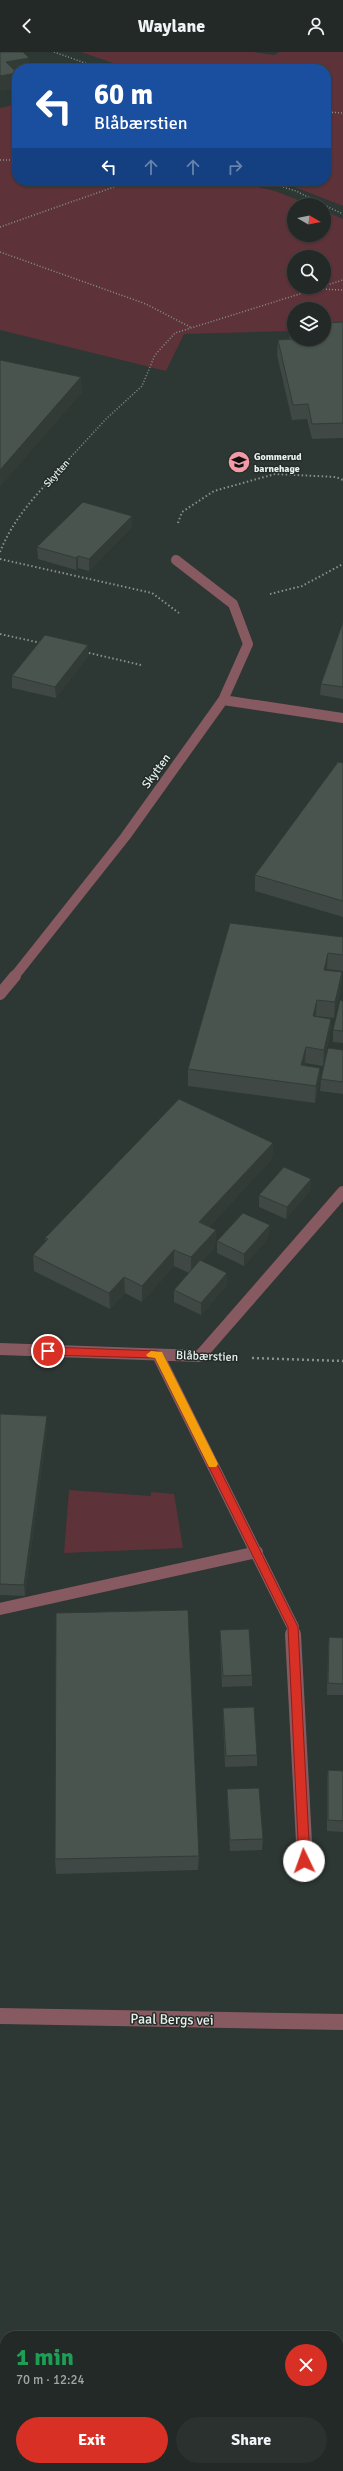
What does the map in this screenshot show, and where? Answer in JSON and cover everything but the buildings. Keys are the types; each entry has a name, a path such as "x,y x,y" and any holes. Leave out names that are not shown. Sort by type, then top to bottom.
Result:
{"street":[{"path":"176,560 233,604"},
{"name":"Skytten","path":"0,994 125,837 223,700 248,644 233,604"},
{"path":"223,700 343,718"},
{"path":"200,1356 343,1192"},
{"name":"Blåbærstien","path":"0,1350 200,1356"},
{"path":"158,1355 293,1627 304,1861"},
{"path":"0,1609 256,1552"},
{"name":"Paal Bergs vei","path":"0,2016 343,2022"}],"path":[{"path":"54,52 88,64"},
{"path":"331,113 343,113"},
{"path":"0,160 12,160"},
{"path":"0,227 117,186"},
{"path":"278,186 309,198"},
{"path":"331,208 343,214"},
{"path":"0,252 146,304 193,328"},
{"path":"331,284 343,280"},
{"path":"331,290 343,290"},
{"name":"Skytten","path":"0,552 8,532 23,510 106,419 142,386 155,355 175,333 302,294"},
{"path":"176,560 176,529 182,512 214,491 275,474 336,477 343,480"},
{"path":"0,559 48,568 152,593 182,616"},
{"path":"233,604 302,586 343,564"},
{"path":"0,634 45,644"},
{"path":"83,652 141,665"},
{"name":"Blåbærstien","path":"200,1356 343,1361"}],"shaded area":[{"path":"81,52 254,52 274,55 279,52 343,52 343,206 331,201 331,198 323,198 292,186 331,186 331,64 116,64"},
{"path":"12,105 12,186 254,186 275,191 293,198 287,198 287,242 331,242 331,214 343,219 343,330 331,331 331,302 287,302 287,331 184,334 166,371 0,330 0,108"},
{"path":"69,1490 151,1496 151,1492 174,1494 183,1548 64,1553"}],"slow traffic":[{"path":"151,1355 158,1355 213,1464"}],"place":[{"name":"Gommerud barnehage","path":"239,462"}],"route":[{"path":"48,1351 158,1355 293,1627 304,1861"}]}
